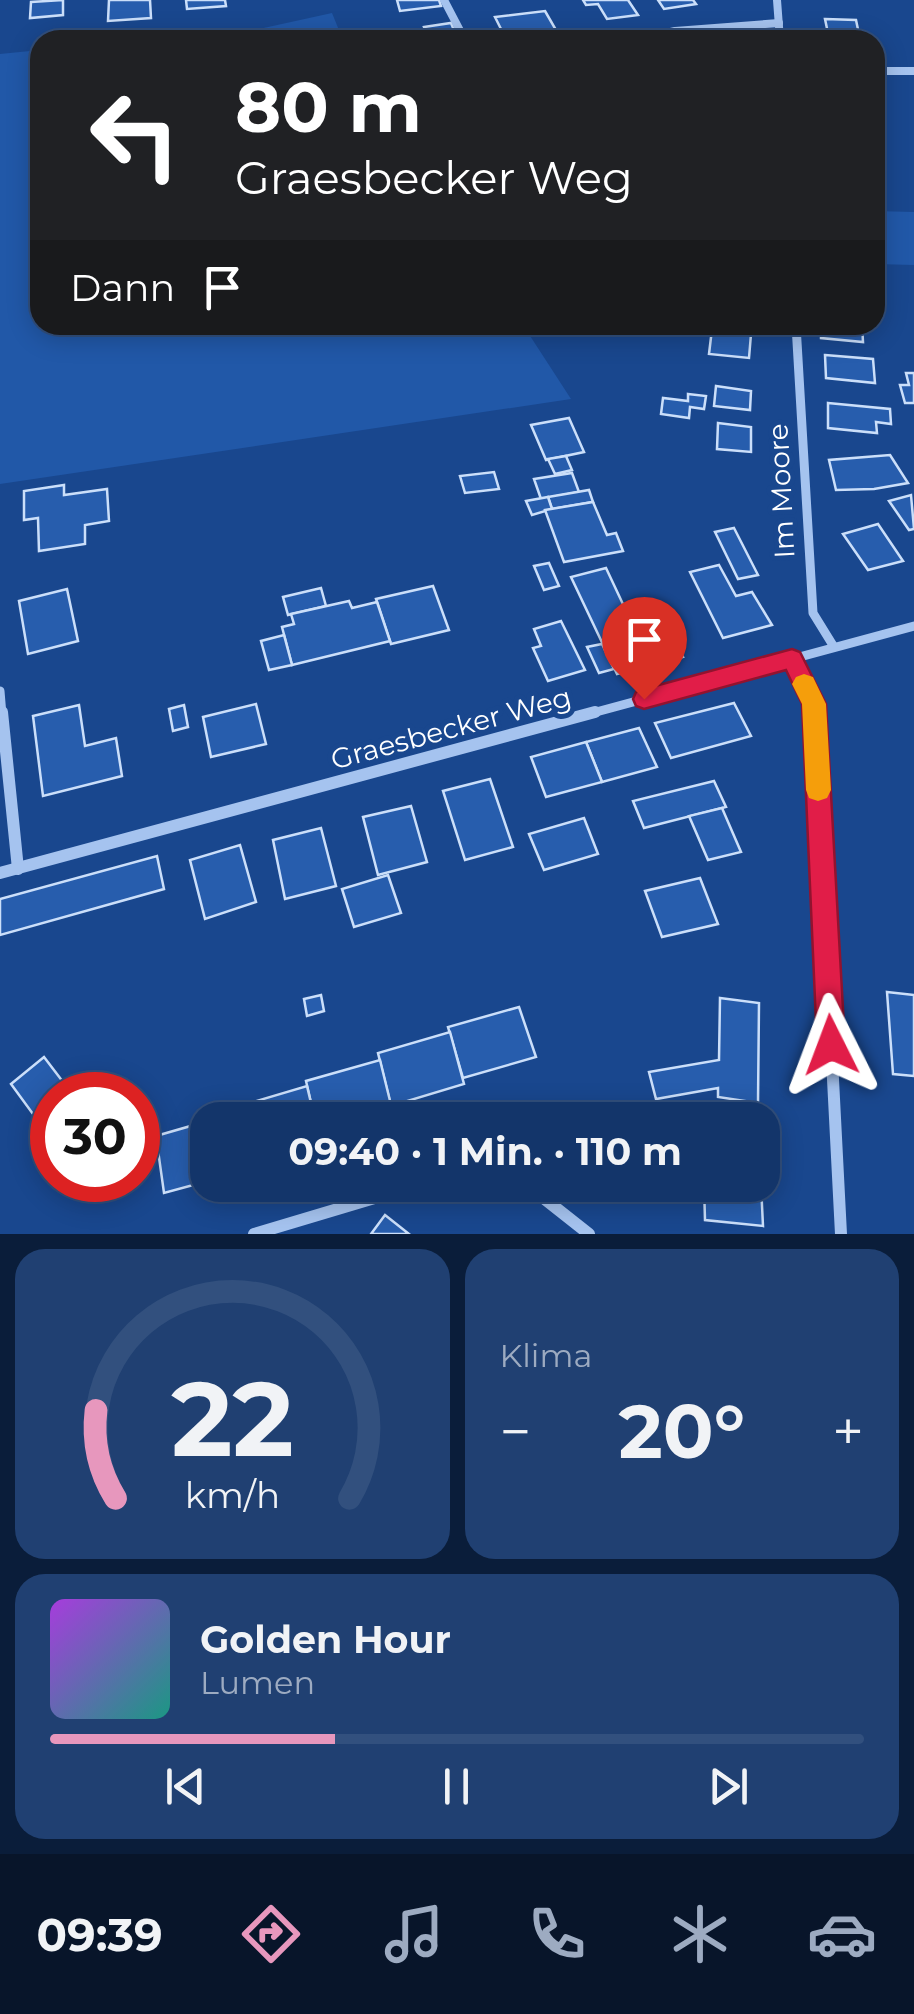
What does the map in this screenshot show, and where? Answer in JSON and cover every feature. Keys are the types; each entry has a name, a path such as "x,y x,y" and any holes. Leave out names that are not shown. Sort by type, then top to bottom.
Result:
{"street":[{"path":"444,0 460,30"},
{"path":"778,0 779,30"},
{"path":"688,30 779,23"},
{"path":"885,71 914,70"},
{"name":"Im Moore","path":"797,335 813,613 834,647"},
{"name":"Graesbecker Weg","path":"0,873 914,626"},
{"path":"792,658 814,704 841,1234"},
{"path":"0,691 18,868"},
{"path":"254,1234 361,1202"},
{"path":"548,1202 588,1234"}],"shaded area":[{"path":"332,13 339,30 248,30"},
{"path":"30,51 30,335 529,335 571,399 0,484 0,54"},
{"path":"885,211 914,212 914,265 885,264"}],"building":[{"path":"63,0 63,15 30,18 31,2"},
{"path":"109,0 150,0 151,18 108,21"},
{"path":"186,0 225,0 226,6 187,9"},
{"path":"397,0 439,0 441,6 400,11"},
{"path":"583,0 628,0 638,15 607,19 598,4 586,5"},
{"path":"658,0 693,0 696,4 664,9"},
{"path":"545,11 556,30 502,30 495,17"},
{"path":"825,19 856,20 858,30 827,30"},
{"path":"451,23 454,30 425,30 424,27"},
{"path":"711,335 751,335 749,358 709,354"},
{"path":"863,335 863,342 821,338"},
{"path":"825,355 873,359 875,383 826,378"},
{"path":"906,373 914,373 914,403 905,403 900,385 909,385"},
{"path":"716,386 751,391 750,410 714,406"},
{"path":"688,394 706,396 704,409 690,407 689,418 661,414 663,398 688,401"},
{"path":"828,403 890,409 891,424 876,422 877,433 828,428"},
{"path":"569,418 584,452 546,460 531,425"},
{"path":"718,423 751,427 751,452 717,449"},
{"path":"890,455 908,483 836,490 829,460"},
{"path":"566,456 572,470 555,474 548,459"},
{"path":"494,472 499,489 465,493 460,476"},
{"path":"572,473 579,492 541,499 534,479"},
{"path":"64,485 64,495 107,489 109,521 85,525 85,544 39,551 38,518 24,520 24,491"},
{"path":"589,490 593,502 552,509 548,497"},
{"path":"911,495 914,529 909,530 889,501"},
{"path":"548,497 552,509 532,515 526,501"},
{"path":"593,502 607,535 616,533 623,551 564,562 545,510"},
{"path":"878,524 903,561 868,570 843,534"},
{"path":"734,528 758,575 738,579 715,532"},
{"path":"549,563 559,586 544,590 534,566"},
{"path":"719,565 736,596 752,592 772,625 723,638 690,572"},
{"path":"606,568 637,634 667,626 683,657 617,674 571,577"},
{"path":"433,586 449,630 391,644 376,599"},
{"path":"321,588 326,606 288,615 283,597"},
{"path":"67,589 78,641 28,654 19,601"},
{"path":"349,601 352,608 377,602 390,641 292,665 282,627 294,624 291,614"},
{"path":"561,621 585,670 548,681 533,648 541,646 534,629"},
{"path":"284,635 292,665 269,670 261,641"},
{"path":"602,644 614,669 599,673 587,647"},
{"path":"734,703 751,736 671,758 655,723"},
{"path":"256,704 266,744 211,757 203,717"},
{"path":"79,705 85,746 116,738 122,776 43,796 33,716"},
{"path":"184,705 188,727 173,731 169,709"},
{"path":"639,728 657,767 602,782 586,742"},
{"path":"586,742 602,782 546,797 531,757"},
{"path":"490,779 513,847 465,860 443,791"},
{"path":"714,781 726,807 644,828 633,801"},
{"path":"411,806 427,862 378,875 363,817"},
{"path":"722,808 741,852 708,860 689,816"},
{"path":"584,818 598,854 544,870 529,834"},
{"path":"321,828 336,886 285,899 273,840"},
{"path":"240,845 256,902 205,919 190,860"},
{"path":"157,856 164,889 0,935 0,899"},
{"path":"388,875 401,913 354,927 342,889"},
{"path":"700,878 718,924 662,937 645,891"},
{"path":"887,992 914,995 914,1076 893,1074"},
{"path":"321,995 324,1011 307,1016 304,999"},
{"path":"720,998 759,1003 758,1102 718,1097 718,1088 656,1099 649,1072 719,1060"},
{"path":"519,1007 536,1057 463,1078 448,1027"},
{"path":"450,1032 464,1084 404,1102 390,1102 378,1053"},
{"path":"44,1057 55,1072 30,1072 30,1110 11,1084"},
{"path":"380,1060 390,1102 311,1102 306,1081"},
{"path":"307,1086 311,1102 253,1102"},
{"path":"190,1126 190,1186 164,1193 160,1135"},
{"path":"704,1202 762,1202 763,1226 705,1220"},
{"path":"385,1215 409,1234 371,1234"}],"slow traffic":[{"path":"804,684 814,704 818,790"}],"route":[{"path":"644,699 792,658 814,704 831,1045"}]}
